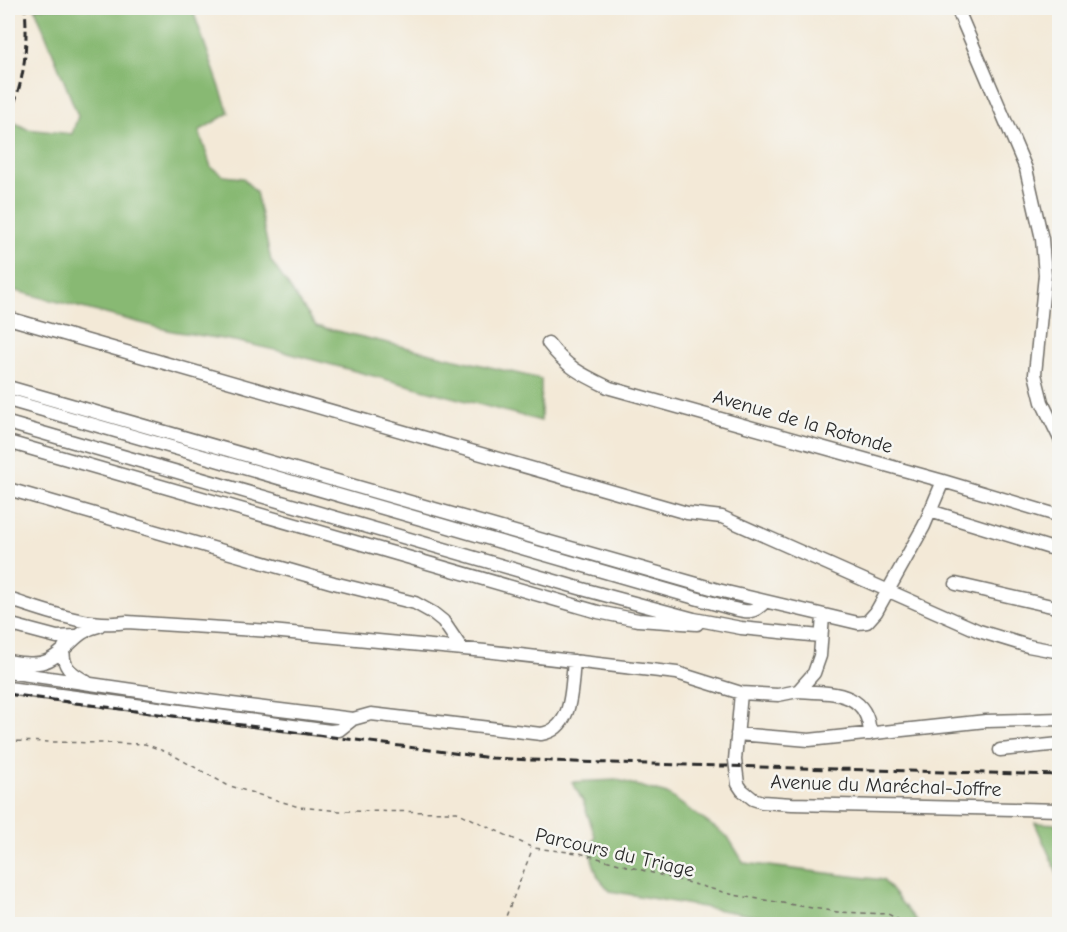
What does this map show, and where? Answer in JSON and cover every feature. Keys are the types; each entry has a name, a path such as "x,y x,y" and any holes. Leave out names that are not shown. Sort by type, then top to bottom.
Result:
{"street":[{"path":"957,8 1026,169 1042,238 1045,275 1035,374 1042,402 1059,439"},
{"path":"8,318 687,513 722,517 979,632 1059,652"},
{"name":"Avenue de la Rotonde","path":"548,343 561,360 579,374 610,388 943,481 1059,516"},
{"path":"8,387 765,602 858,623 867,622 873,617 888,592 943,481"},
{"path":"8,400 730,608 751,612 765,602"},
{"path":"8,423 586,590 719,624"},
{"path":"8,442 598,612 638,620 677,624 719,624 820,636"},
{"path":"8,489 334,583 415,603 443,621 462,649"},
{"path":"930,511 1059,551"},
{"path":"452,569 455,552"},
{"path":"956,584 1059,608"},
{"path":"8,599 104,625"},
{"path":"798,691 818,665 824,616"},
{"path":"8,661 42,662 49,660 76,636 93,627 127,622 272,631 676,673 741,693 778,695 798,691 826,693 848,697 856,701 866,712 870,734"},
{"path":"8,624 57,636 76,636"},
{"path":"64,647 64,662 68,669 86,681 103,687"},
{"path":"8,688 330,731 339,730 353,719 363,715 378,714 541,734 559,727 564,720 574,661"},
{"path":"8,672 103,687 353,719"},
{"name":"Avenue du Maréchal-Joffre","path":"741,693 735,766 738,783 747,795 762,802 1059,810"},
{"path":"737,734 809,740 986,721 1059,718"},
{"path":"1000,750 1059,744"}],"path":[{"name":"Parcours du Triage","path":"8,741 145,744 169,753 227,785 298,807 340,811 457,812 533,848 579,853 734,895 837,912 888,914 907,924"},
{"path":"503,924 533,848"}],"green space":[{"path":"35,8 192,8 229,113 199,131 211,167 224,176 243,178 256,192 271,261 316,326 541,379 541,421 284,352 172,331 8,289 8,119 27,129 72,134 78,116"},
{"path":"618,780 667,794 728,837 744,863 883,880 919,924 802,924 610,891 598,877 589,850 595,836 583,801 572,782"},
{"path":"1035,823 1059,824 1059,877"}],"railway":[{"path":"8,117 22,77 26,36 25,8"},
{"path":"8,694 491,758 1060,775"}]}
